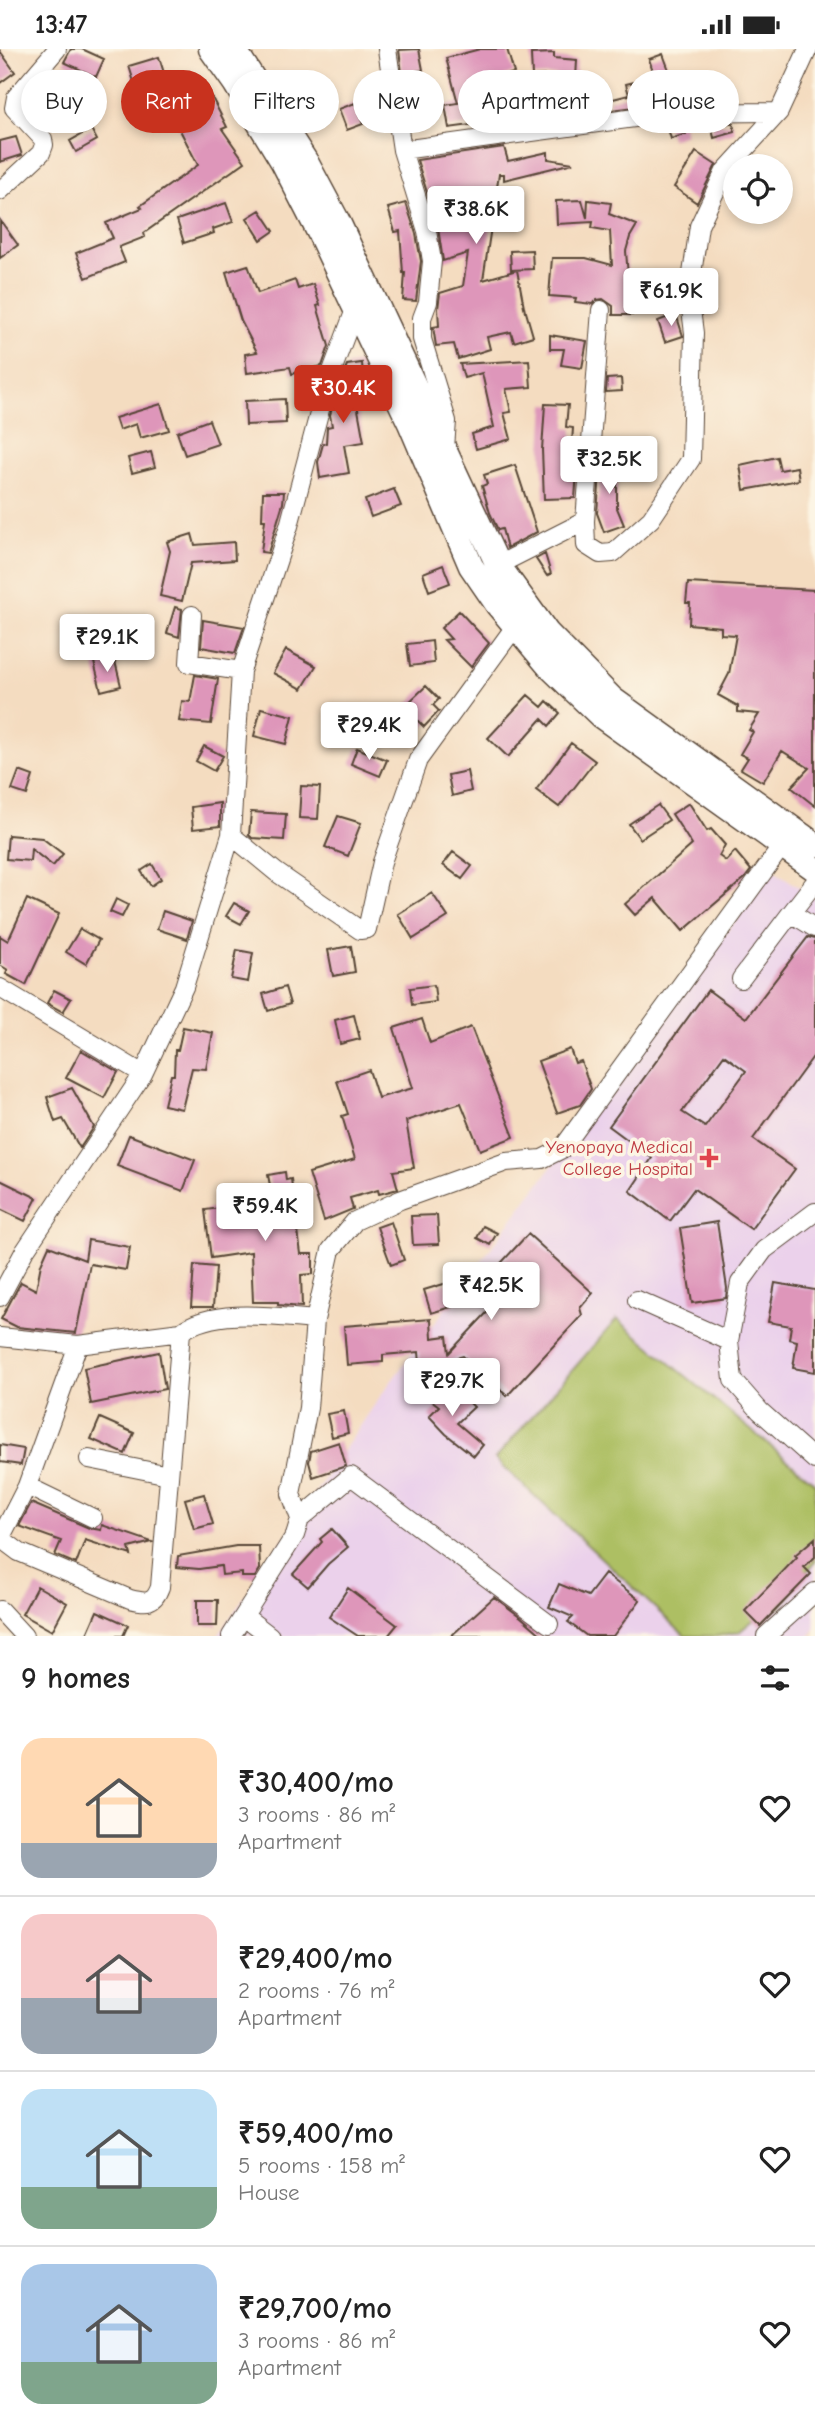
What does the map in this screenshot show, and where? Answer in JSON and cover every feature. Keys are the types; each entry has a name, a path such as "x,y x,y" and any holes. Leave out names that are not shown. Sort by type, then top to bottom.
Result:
{"main road":[{"path":"211,49 235,83 282,162 356,307 410,423 471,566 514,628 601,716 815,869"},
{"path":"234,49 282,121 338,222 498,565 547,633 612,699 815,845"}],"street":[{"path":"0,191 41,153 43,139 7,110 57,49"},
{"path":"387,49 402,149 427,231 432,261 428,302 422,318 422,339 447,421 445,451"},
{"path":"601,310 585,521 586,545 600,554 612,553 651,519 691,459 694,333 690,293 699,226 725,171 779,112 808,49"},
{"path":"402,149 671,113 779,112"},
{"path":"0,1297 24,1251 143,1074 184,987 231,835 241,671 289,526 326,387 356,307"},
{"path":"498,565 585,521"},
{"path":"192,615 189,663 241,671"},
{"path":"231,835 297,887 360,930 367,929 382,862 418,760 514,628"},
{"path":"300,1519 292,1494 308,1408 315,1321 331,1250 355,1221 400,1200 506,1162 542,1159 562,1149 782,846"},
{"path":"741,979 815,882"},
{"path":"791,913 815,928"},
{"path":"0,988 143,1074"},
{"path":"815,1212 764,1250 740,1283 729,1341 733,1380 760,1411 815,1460"},
{"path":"637,1300 729,1341"},
{"path":"0,1337 78,1345 180,1332 204,1321 240,1317 315,1321"},
{"path":"78,1345 27,1486 3,1533 3,1539 19,1552 130,1599 150,1601 157,1597 160,1587 180,1332"},
{"path":"89,1459 169,1475"},
{"path":"230,1636 295,1535 300,1519 351,1476 549,1624"},
{"path":"27,1486 93,1518"},
{"path":"766,1636 815,1592"},
{"path":"0,1610 24,1636"},
{"path":"244,1616 270,1636"}],"shaded area":[{"path":"771,869 815,898 815,1629 810,1636 218,1636 384,1391 760,888"}],"green space":[{"path":"617,1319 815,1483 815,1561 780,1609 768,1608 739,1632 717,1636 685,1636 495,1459"}],"building":[{"path":"71,49 82,49 104,59 99,70 81,70 64,62"},
{"path":"419,49 423,70 402,70 399,50"},
{"path":"480,49 507,49 513,70 458,70 458,103 446,58"},
{"path":"0,51 15,72 0,83"},
{"path":"554,53 554,58 577,60 576,70 532,70 531,54"},
{"path":"663,54 669,70 653,70 649,59"},
{"path":"159,57 163,70 130,70 129,66"},
{"path":"627,96 627,108 613,110 613,99"},
{"path":"458,103 458,127 449,128 445,105"},
{"path":"215,104 227,127 222,129 245,162 144,233 145,237 119,247 125,262 86,278 76,253 113,238 106,223 142,208 140,206 198,165 181,133 215,133"},
{"path":"353,104 353,128 347,130 339,109"},
{"path":"84,133 93,133 97,140 76,152 70,141"},
{"path":"669,133 686,133 686,134 671,139"},
{"path":"713,133 732,133 714,138"},
{"path":"16,137 22,155 0,162 0,141"},
{"path":"504,147 508,161 548,152 548,159 573,163 504,180 504,174 499,174 483,280 517,270 525,312 533,336 514,342 511,332 487,337 490,349 458,359 454,344 436,346 433,327 439,326 440,293 463,286 468,253 443,261 438,228 417,160"},
{"path":"696,152 716,165 697,203 674,187"},
{"path":"582,200 587,218 588,200 611,203 609,214 637,225 626,251 628,276 631,276 632,315 613,315 613,306 603,299 592,304 575,302 576,298 549,296 552,258 586,258 612,265 610,231 592,228 593,222 557,224 556,201"},
{"path":"226,203 233,222 213,229 214,233 184,243 177,220"},
{"path":"406,203 421,261 416,301 403,300 405,273 400,231 395,232 388,208"},
{"path":"260,210 274,231 261,240 247,218"},
{"path":"0,220 18,245 0,258"},
{"path":"532,250 533,269 511,270 510,251"},
{"path":"248,265 258,293 295,280 298,289 313,284 329,346 322,366 292,374 290,367 247,373 245,354 257,352 241,321 226,272"},
{"path":"676,314 683,336 665,342 658,321"},
{"path":"550,335 587,341 582,368 561,365 564,349 550,349"},
{"path":"529,360 531,387 506,389 511,412 504,413 511,439 476,449 472,434 494,427 482,373 464,378 460,364"},
{"path":"362,363 364,387 354,388 364,442 344,445 349,473 320,478 318,462 323,444 326,443 327,427 332,426 330,415 336,394 342,393 341,381 347,365"},
{"path":"621,378 622,391 606,392 607,379"},
{"path":"285,399 286,423 246,425 245,401"},
{"path":"161,404 169,430 140,438 136,424 119,430 115,418"},
{"path":"545,404 568,405 566,427 573,428 571,458 578,458 575,498 544,499 542,450"},
{"path":"209,420 218,444 185,455 177,432"},
{"path":"151,452 155,467 132,473 128,458"},
{"path":"777,457 780,470 797,467 799,480 744,490 740,465"},
{"path":"601,459 617,459 617,508 624,525 604,532 597,513"},
{"path":"515,465 537,532 507,548 502,529 498,530 490,513 482,486 487,484 484,475"},
{"path":"394,489 401,506 371,517 365,500"},
{"path":"263,492 284,492 268,553 261,552 265,520 262,520"},
{"path":"192,534 195,545 234,542 235,560 191,563 182,601 160,596 170,551 167,542"},
{"path":"545,554 551,574 547,576 536,559"},
{"path":"443,565 450,583 429,591 423,573"},
{"path":"688,583 815,590 815,806 791,787 809,768 782,751 763,782 741,769 748,758 740,754 753,732 749,730 759,714 738,712 738,706 718,695 729,674 736,635 721,634 721,627 689,624 690,603 686,603"},
{"path":"175,607 182,609 179,637 167,633"},
{"path":"459,611 489,643 471,667 444,640 451,639 441,628"},
{"path":"203,620 244,627 235,653 201,647"},
{"path":"432,641 434,663 410,666 407,644"},
{"path":"286,650 316,666 302,689 273,673"},
{"path":"114,657 121,686 101,691 94,662"},
{"path":"195,675 218,679 211,724 179,721 182,701 190,702"},
{"path":"426,686 439,699 433,705 439,711 424,727 404,707"},
{"path":"528,695 542,707 547,701 560,713 549,726 542,719 508,757 488,738"},
{"path":"261,708 293,716 286,744 254,736"},
{"path":"571,743 595,761 559,807 536,790"},
{"path":"204,746 223,756 214,771 196,761"},
{"path":"357,748 387,760 380,776 351,764"},
{"path":"19,771 33,776 27,795 12,790"},
{"path":"467,771 471,791 452,796 448,775"},
{"path":"301,786 320,787 318,819 299,818"},
{"path":"220,803 220,826 193,829 191,807"},
{"path":"689,803 707,831 711,829 725,845 719,856 726,861 735,851 751,870 683,931 655,898 635,915 625,904 692,845 672,814"},
{"path":"658,805 669,820 640,839 629,824"},
{"path":"251,812 286,814 284,840 252,838 249,835"},
{"path":"338,816 361,823 348,856 325,847"},
{"path":"8,835 42,838 63,854 53,866 31,849 30,861 6,859"},
{"path":"453,852 472,866 462,879 443,865"},
{"path":"152,864 161,879 151,886 141,871"},
{"path":"432,893 448,917 413,939 398,914"},
{"path":"27,899 59,914 26,985 6,974 8,970 0,965 0,936 8,941"},
{"path":"116,899 128,905 122,917 110,912"},
{"path":"234,903 249,911 241,924 226,916"},
{"path":"163,911 192,921 187,939 157,929"},
{"path":"80,929 99,940 86,964 66,952"},
{"path":"808,937 815,939 815,1054 753,1139 795,1169 751,1229 694,1189 670,1221 630,1191 652,1158 609,1126 708,990 746,1018","holes":["724,1055 746,1071 705,1127 682,1112"]},
{"path":"351,946 355,972 333,976 328,950"},
{"path":"237,950 253,953 248,982 231,979"},
{"path":"434,985 436,1002 412,1005 410,988"},
{"path":"285,987 290,1004 268,1011 263,994"},
{"path":"54,990 71,999 63,1012 47,1003"},
{"path":"354,1015 360,1039 340,1044 335,1020"},
{"path":"422,1019 430,1043 471,1027 514,1137 480,1150 461,1103 406,1121 414,1168 393,1171 398,1189 379,1194 378,1190 350,1198 353,1209 324,1221 309,1173 355,1159 342,1116 348,1114 337,1081 369,1070 378,1098 413,1088 394,1028"},
{"path":"183,1027 213,1033 206,1069 192,1068 182,1109 164,1105 171,1075 174,1075 175,1050 178,1050"},
{"path":"570,1049 575,1063 581,1061 591,1089 580,1105 557,1113 538,1061"},
{"path":"81,1050 118,1072 104,1098 66,1078"},
{"path":"72,1088 94,1127 80,1148 63,1119 55,1122 47,1097"},
{"path":"129,1135 195,1160 183,1191 117,1166"},
{"path":"285,1172 286,1180 291,1179 301,1254 313,1254 313,1274 301,1275 302,1307 278,1305 278,1302 253,1302 251,1252 211,1258 205,1210 273,1201 268,1175"},
{"path":"0,1180 37,1198 25,1221 0,1209"},
{"path":"437,1215 439,1244 413,1245 411,1216"},
{"path":"391,1222 404,1260 391,1265 377,1227"},
{"path":"717,1222 727,1288 726,1298 692,1303 680,1228"},
{"path":"483,1226 497,1233 490,1245 477,1238"},
{"path":"528,1234 593,1293 580,1308 582,1315 507,1396 463,1356 439,1363 441,1362 420,1363 419,1352 383,1355 383,1362 347,1365 344,1326 431,1319 432,1338 447,1336 449,1353 496,1303 479,1287"},
{"path":"88,1240 130,1247 126,1270 90,1264 76,1333 17,1327 1,1319 21,1282 36,1290 41,1264 49,1246 85,1260"},
{"path":"194,1265 216,1267 213,1307 191,1307"},
{"path":"447,1283 454,1306 431,1313 424,1290"},
{"path":"775,1283 815,1290 815,1372 793,1368 797,1341 789,1339 791,1326 768,1322"},
{"path":"159,1352 165,1389 91,1404 84,1368"},
{"path":"430,1383 455,1402 462,1395 474,1407 457,1423 483,1445 474,1456 446,1434 429,1416 439,1406 422,1393"},
{"path":"344,1411 348,1433 332,1437 327,1414"},
{"path":"100,1418 134,1433 125,1454 91,1439"},
{"path":"339,1442 346,1466 313,1477 309,1462 311,1451"},
{"path":"0,1445 24,1449 21,1465 0,1462"},
{"path":"204,1494 213,1524 194,1529 185,1499"},
{"path":"31,1503 89,1528 101,1530 102,1525 152,1542 129,1548 131,1555 85,1540 76,1564 55,1555 61,1541 19,1526"},
{"path":"332,1529 348,1547 328,1564 308,1587 293,1574 322,1542 320,1539"},
{"path":"815,1538 815,1557 804,1567 811,1574 760,1626 745,1611 797,1557 795,1555"},
{"path":"236,1546 259,1546 260,1569 255,1577 242,1577 242,1573 222,1575 221,1566 199,1569 177,1567 178,1556"},
{"path":"605,1574 640,1600 613,1636 587,1636 568,1622 573,1617 549,1607 559,1584 588,1596"},
{"path":"37,1586 67,1603 52,1631 22,1614"},
{"path":"348,1588 397,1625 388,1636 358,1636 329,1617"},
{"path":"494,1597 521,1617 543,1636 451,1636"},
{"path":"197,1600 218,1600 217,1626 197,1626"},
{"path":"97,1611 128,1625 123,1636 86,1636"}],"place":[{"name":"Yenopaya Medical College Hospital","path":"709,1158"}]}
